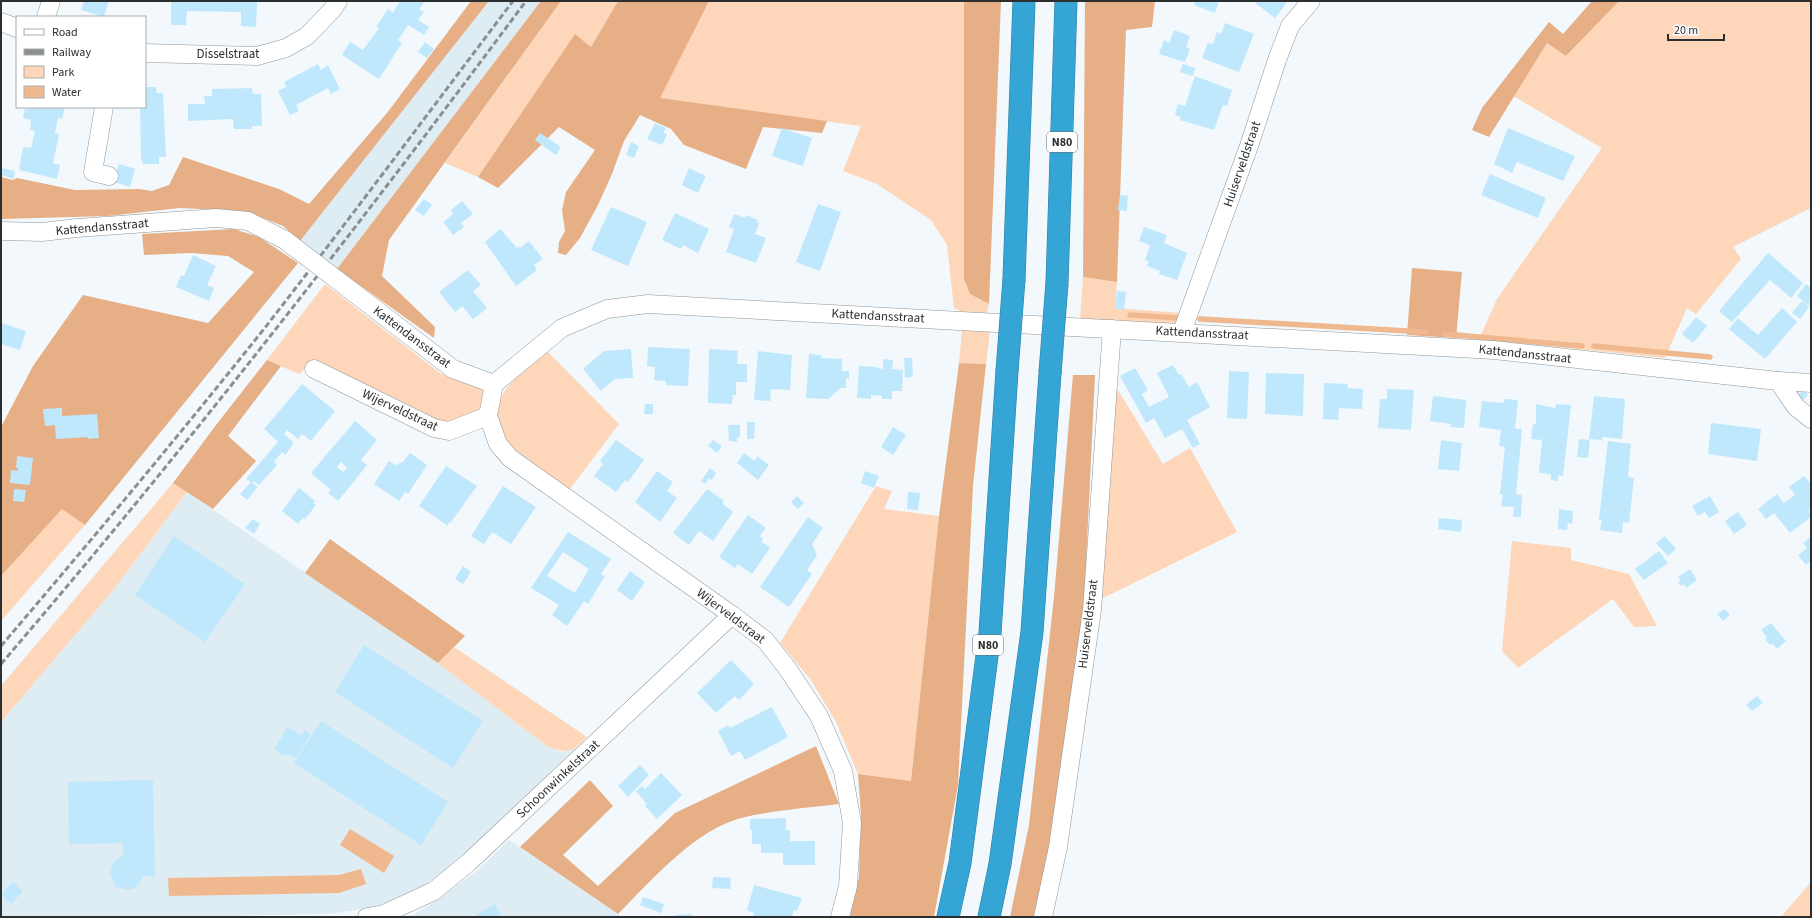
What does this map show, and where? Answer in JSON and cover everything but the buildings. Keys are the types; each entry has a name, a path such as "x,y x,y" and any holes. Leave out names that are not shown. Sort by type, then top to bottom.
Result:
{"highway":[{"name":"N80","path":"948,917 960,863 990,633 1014,279 1024,1"},
{"name":"N80","path":"989,917 1000,864 1032,632 1057,283 1066,1"}],"street":[{"path":"46,16 51,1"},
{"name":"Disselstraat","path":"146,53 257,56 286,48 308,36 332,10 338,1"},
{"name":"Huiserveldstraat","path":"1182,332 1250,143 1277,60 1290,26 1311,1"},
{"path":"1,22 16,28"},
{"path":"104,108 93,172 108,176"},
{"name":"Kattendansstraat","path":"1,231 42,232 216,218 248,221 286,240 453,369 494,384 562,328 607,309 648,304 1494,350 1778,381 1811,383"},
{"name":"Huiserveldstraat","path":"1043,917 1058,847 1092,610 1112,329"},
{"name":"Wijerveldstraat","path":"314,369 434,428 449,431 488,416 498,444 510,458 732,614 765,640 787,668 819,716 844,771 852,823 848,886 840,917"},
{"path":"1778,381 1796,407 1811,419"},
{"path":"488,416 494,384"},
{"name":"Schoonwinkelstraat","path":"367,917 384,914 434,891 469,862 732,614"}],"shaded area":[{"path":"471,1 489,1 300,241 283,226 245,211 179,208 108,216 1,219 1,177 13,180 17,178 75,190 139,189 152,191 169,185 183,157 279,189 309,204 387,113"},
{"path":"489,1 541,1 337,269 300,241"},
{"path":"541,1 561,1 389,240 382,276 435,327 434,338 337,269"},
{"path":"618,1 709,1 660,98 827,121 822,133 763,127 746,169 684,145 671,129 640,115 624,141 612,174 598,205 580,238 566,255 558,253 559,242 565,231 562,210 566,192 595,150 559,127 498,188 478,177 575,34 591,47"},
{"path":"964,1 1001,1 989,304 970,294 964,279"},
{"path":"1085,1 1155,1 1152,27 1126,30 1117,282 1083,277"},
{"path":"1592,1 1618,2 1566,56 1547,43 1489,137 1472,130 1482,108 1549,22 1563,34"},
{"path":"234,229 259,237 298,263 85,525 62,509 1,576 1,427 33,366 83,295 208,323 254,272 228,256 191,253 144,255 142,234"},
{"path":"1412,268 1462,272 1456,338 1407,335"},
{"path":"267,360 281,366 228,436 256,461 213,509 173,483"},
{"path":"959,363 986,364 973,486 958,785 934,917 850,917 859,877 861,815 858,774 911,781 939,516"},
{"path":"1073,375 1095,375 1084,606 1054,845 1036,917 1010,917 1029,825 1054,597"},
{"path":"187,492 438,663 548,747 563,752 576,748 465,854 438,876 413,892 370,908 329,914 190,917 1,917 1,722 115,588"},
{"path":"330,539 465,636 438,663 305,573"},
{"path":"816,746 839,804 768,813 745,817 727,823 709,832 676,857 660,871 618,914 520,847 590,780 613,806 563,855 598,886 675,813"},
{"path":"509,840 622,917 410,917 439,899 479,869"}],"green space":[{"path":"561,1 618,1 591,47 575,35 478,177 445,163"},
{"path":"709,1 964,1 964,279 970,294 989,304 987,313 964,313 954,308 947,245 931,220 877,184 843,171 861,126 659,98"},
{"path":"1617,1 1811,1 1811,208 1733,247 1741,259 1696,314 1687,308 1665,358 1479,339 1497,299 1602,148 1513,96 1547,43 1566,56"},
{"path":"1083,277 1117,282 1115,308 1182,313 1177,324 1080,321"},
{"path":"325,284 440,373 466,384 481,388 484,393 481,411 443,424 313,360 299,374 267,360"},
{"path":"962,330 990,332 986,364 959,363"},
{"path":"548,352 619,424 570,489 530,462 517,451 506,439 500,425 498,410 503,394 523,371"},
{"path":"1118,390 1163,464 1190,448 1237,532 1099,600 1105,394"},
{"path":"173,483 187,492 115,588 1,722 1,686"},
{"path":"876,486 892,491 884,509 939,516 911,781 858,774 836,722 811,680 780,643"},
{"path":"62,508 85,525 1,621 1,576"},
{"path":"1512,541 1571,548 1571,560 1629,574 1657,626 1634,627 1613,599 1518,668 1502,651"},
{"path":"454,647 587,737 574,749 566,751 548,747 438,663"},
{"path":"1811,882 1811,917 1781,917"}],"water":[{"path":"350,829 394,856 384,873 340,845"},
{"path":"361,869 366,884 339,893 169,896 168,878 339,875"}],"waterway":[{"path":"1130,315 1179,318 1183,315"},
{"path":"1200,319 1425,332"},
{"path":"1445,334 1582,346"},
{"path":"1594,346 1710,357"}],"railway":[{"path":"1,646 132,491 260,334 356,210 513,1"},
{"path":"1,664 137,502 270,337 335,254 526,1"}]}
